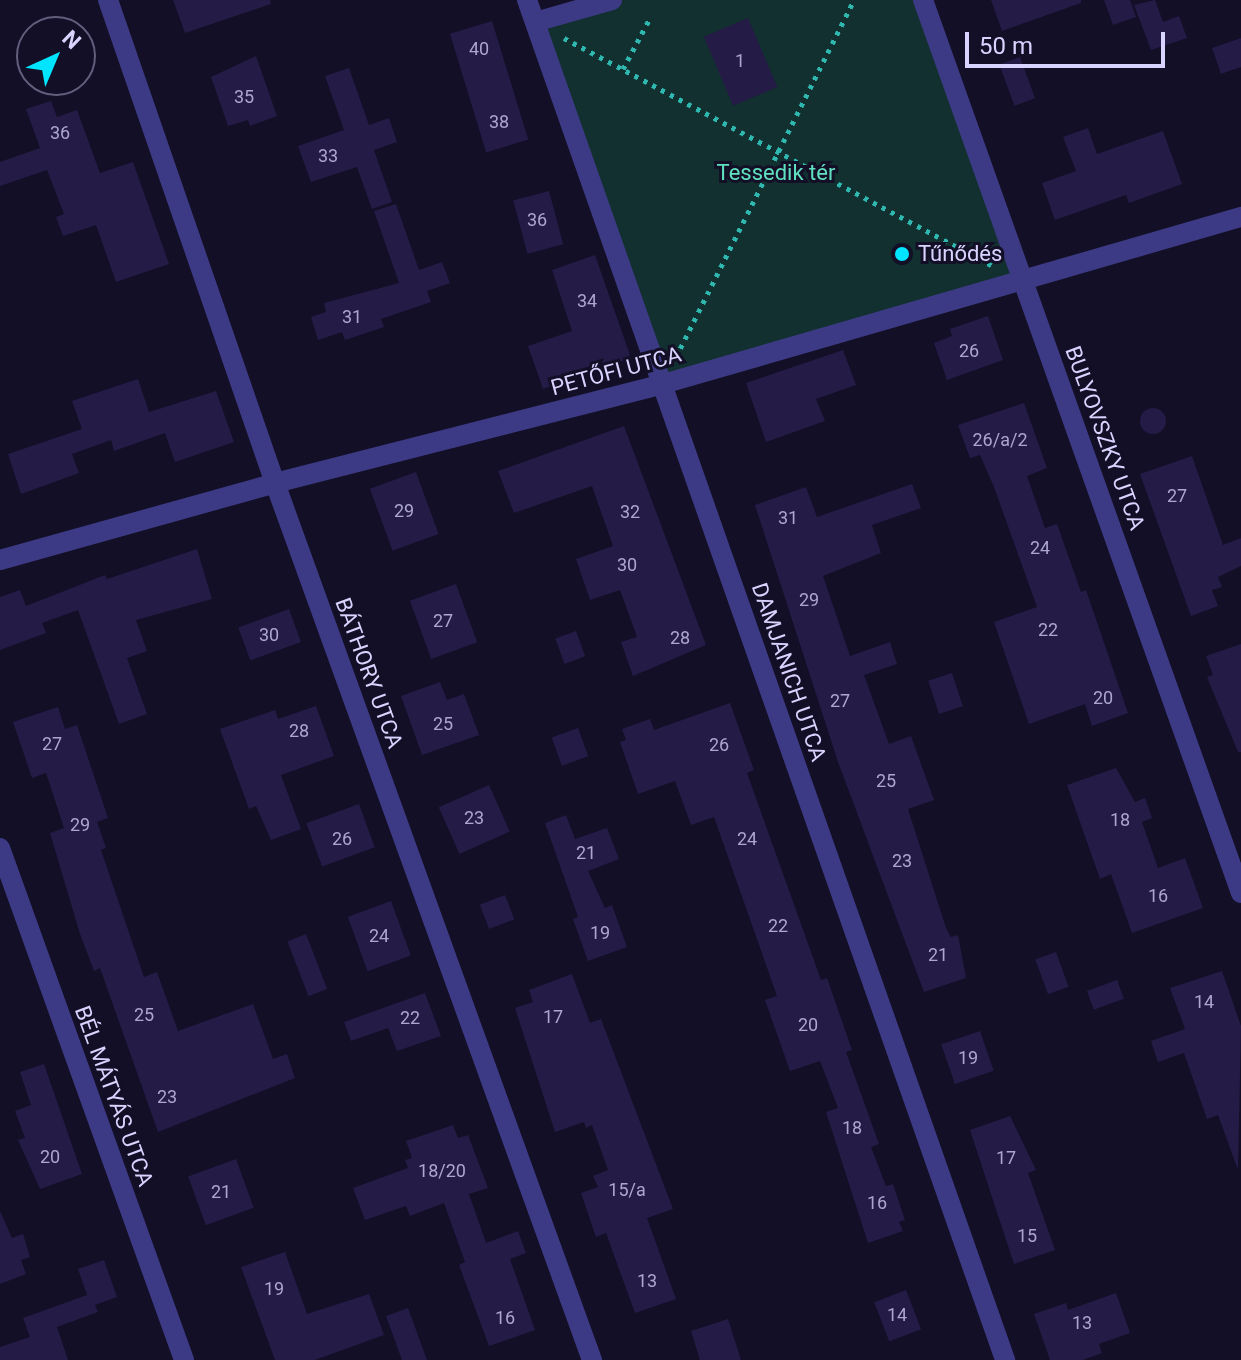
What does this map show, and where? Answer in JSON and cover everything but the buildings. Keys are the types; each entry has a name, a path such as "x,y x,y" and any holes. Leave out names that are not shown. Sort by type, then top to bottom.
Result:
{"street":[{"name":"BÁTHORY UTCA","path":"108,0 275,483 592,1360"},
{"name":"DAMJANICH UTCA","path":"527,0 1005,1360"},
{"path":"535,22 612,0"},
{"name":"BULYOVSZKY UTCA","path":"923,0 1241,893"},
{"name":"PETŐFI UTCA","path":"0,560 275,483 663,384 1241,217"},
{"name":"BÉL MÁTYÁS UTCA","path":"0,848 184,1360"}],"path":[{"path":"663,384 854,0"},
{"path":"623,69 650,18"},
{"path":"535,22 1024,282"}],"green space":[{"name":"Tessedik tér","path":"612,0 923,0 1024,282 663,384 535,22"}],"place":[{"name":"Tűnődés","path":"902,254"}]}
